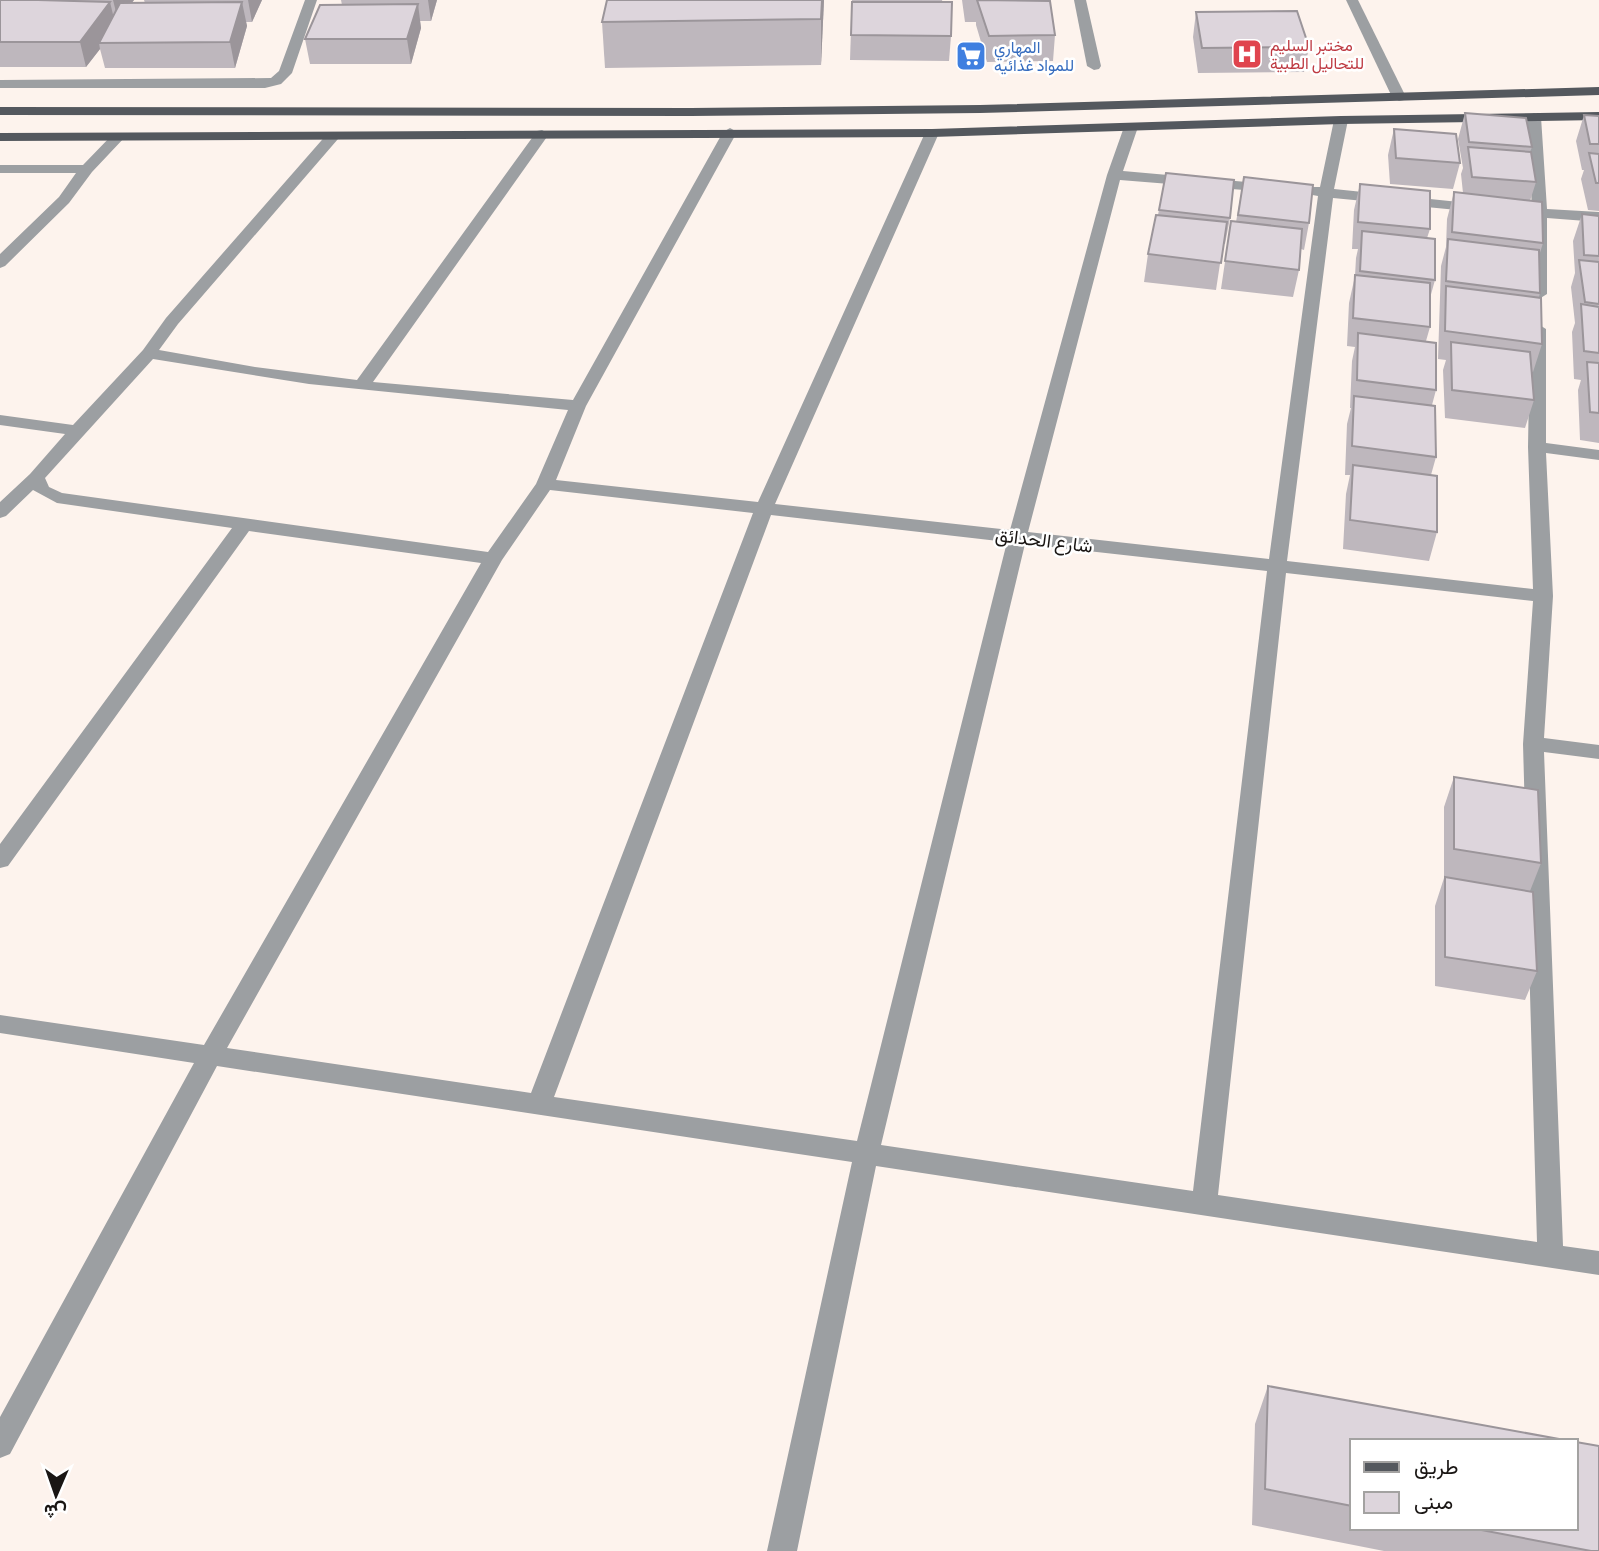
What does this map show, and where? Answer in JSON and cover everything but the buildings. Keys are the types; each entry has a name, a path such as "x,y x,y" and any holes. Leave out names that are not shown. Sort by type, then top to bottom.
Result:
{"main road":[{"path":"0,111 871,110 1599,91"},
{"path":"0,137 932,133 1341,120 1599,116"}],"street":[{"path":"0,84 265,84 276,81 285,73 311,0"},
{"path":"1080,0 1094,66"},
{"path":"1352,0 1399,97"},
{"path":"1534,117 1540,214 1537,447 1543,596 1533,744 1550,1256"},
{"path":"1204,1204 1278,567 1326,192 1341,120"},
{"path":"782,1551 866,1153 1018,536 1114,175 1131,127"},
{"path":"0,1445 210,1056 493,559 545,484 578,406 730,132"},
{"path":"539,1105 765,506 932,133"},
{"path":"363,384 542,134"},
{"path":"0,512 36,478 149,353 172,321 333,136"},
{"path":"0,263 64,200 87,169 118,137"},
{"path":"0,169 87,169"},
{"path":"1114,175 1326,192 1540,214 1599,217"},
{"path":"149,353 198,363 363,384 578,406"},
{"path":"0,420 77,431"},
{"path":"1537,447 1599,455"},
{"path":"36,478 41,490 72,501 493,559"},
{"name":"شارع الحدائق","path":"545,484 765,506 1543,596"},
{"path":"0,860 246,523"},
{"path":"1533,744 1599,752"},
{"path":"0,1024 1599,1263"}],"place":[{"name":"مختبر السليم للتحاليل الطبية","path":"1247,54"},
{"name":"المهاري للمواد غذائيه","path":"971,56"}]}
